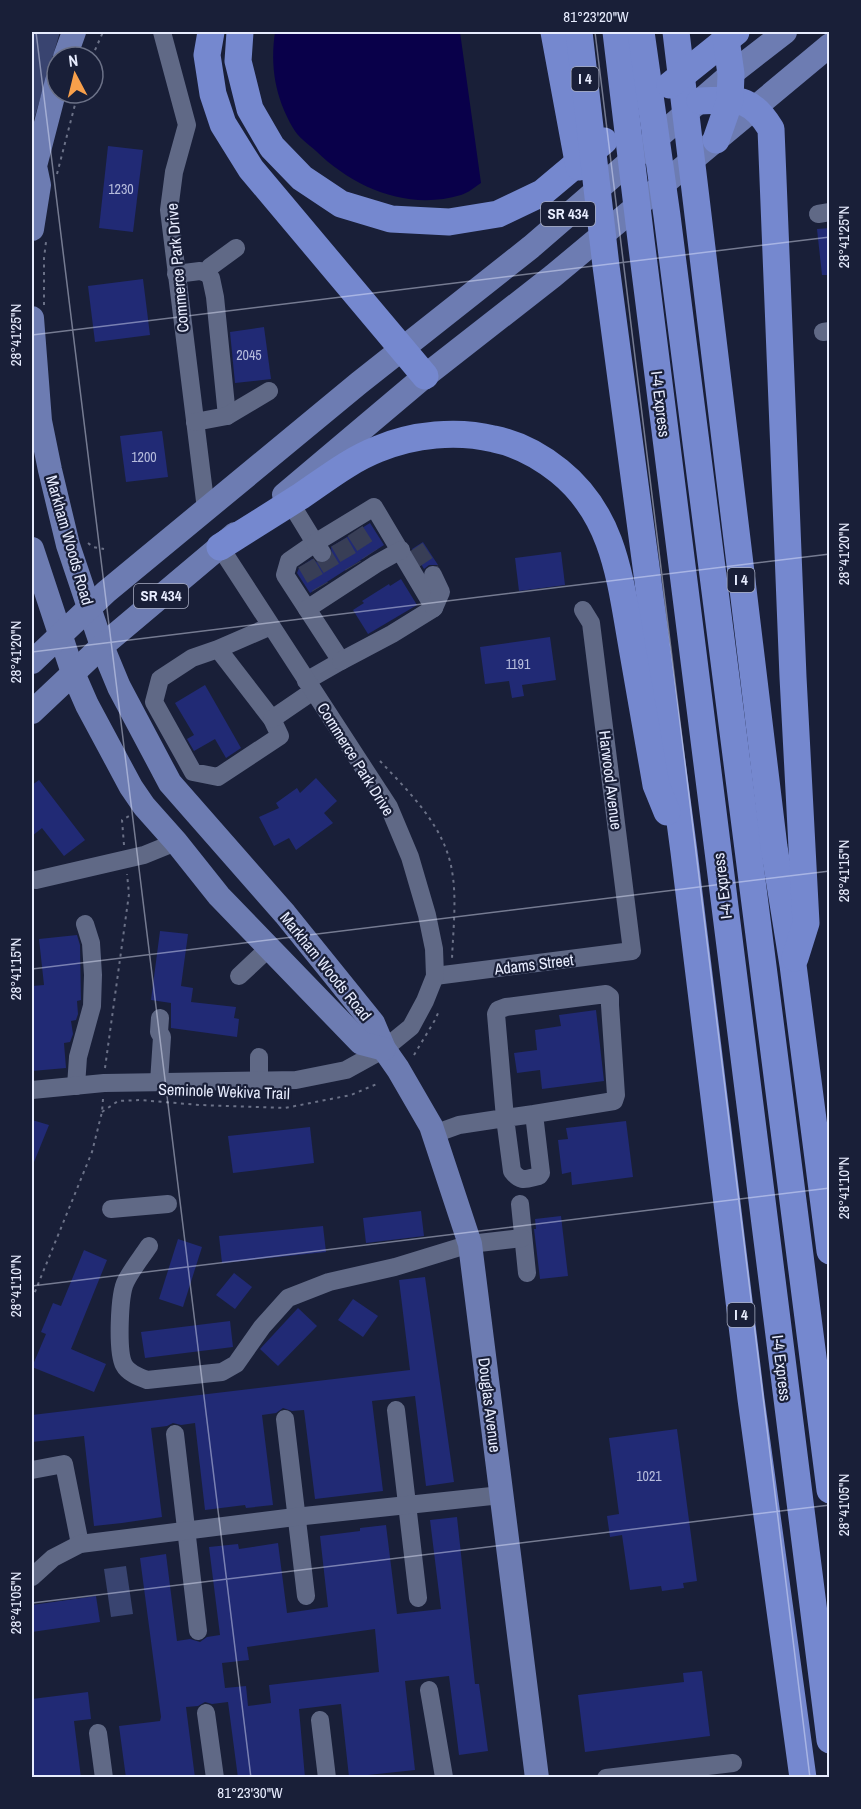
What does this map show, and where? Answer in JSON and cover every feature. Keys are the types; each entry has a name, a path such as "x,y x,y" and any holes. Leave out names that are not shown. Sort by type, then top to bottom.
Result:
{"highway":[{"path":"211,32 207,56 213,94 223,124 251,169 424,376"},
{"path":"240,32 237,61 250,109 272,147 302,178 341,204 391,219 449,222 498,214 542,193 729,34"},
{"path":"554,32 582,133"},
{"name":"I 4","path":"579,32 582,133 606,266 684,852 751,1399 803,1778"},
{"name":"I-4 Express","path":"616,32 640,240 830,1740"},
{"name":"I-4 Express","path":"641,32 667,216 830,1490"},
{"path":"729,34 739,94 771,129 793,677 806,923 793,965"},
{"name":"I 4","path":"678,41 694,194 774,847 793,965 830,1251"},
{"path":"700,101 739,94"},
{"path":"716,140 739,94"},
{"path":"220,547 288,498 391,444 426,436 462,434 508,442 533,453 566,477 592,506 612,549 619,576 656,785 684,852"}],"main road":[{"path":"739,94 785,32"},
{"path":"739,94 830,45"},
{"name":"SR 434","path":"32,662 89,606 402,349 531,247 700,101"},
{"path":"39,232 39,185 33,168 50,105"},
{"name":"SR 434","path":"288,498 424,376 553,276 716,140"},
{"name":"Markham Woods Road","path":"35,326 40,421 50,470 68,545 102,646 119,687 170,783 285,914 373,1023 384,1049"},
{"name":"SR 434","path":"32,712 102,646 220,547"},
{"name":"Markham Woods Road","path":"32,549 73,673 130,787 219,896 361,1043 384,1049"},
{"name":"Douglas Avenue","path":"384,1049 431,1126 470,1244 537,1778"}],"street":[{"name":"Commerce Park Drive","path":"162,32 187,125 174,172 169,210 206,509"},
{"path":"207,273 210,267 236,248"},
{"path":"176,274 200,271 207,273 211,278 227,416"},
{"path":"195,422 227,416 269,392"},
{"path":"288,498 319,548"},
{"path":"341,661 285,575 289,561 303,558 319,548 353,526 374,507 391,534 408,549 434,608"},
{"name":"Commerce Park Drive","path":"32,1090 159,1082 296,1080 346,1070 384,1049 411,1027 435,976 434,949 427,915 410,857 389,807 220,547"},
{"path":"308,609 331,586 373,559 408,549"},
{"path":"272,719 341,661 434,608 441,592 434,575"},
{"name":"Harwood Avenue","path":"583,610 591,623 632,951"},
{"path":"218,649 272,719 280,736 218,777 193,772 154,702 160,679 192,658 271,626"},
{"path":"36,880 144,855 176,842"},
{"path":"76,1086 78,1057 92,1006 91,943 85,924"},
{"path":"239,976 269,948"},
{"name":"Adams Street","path":"435,976 632,951"},
{"path":"434,1134 459,1125 505,1118 534,1114 614,1101 616,1095 610,997 606,994 498,1010 496,1014 505,1118 512,1171 517,1178 523,1180 539,1176 541,1173 534,1114"},
{"path":"159,1082 162,1037 159,1032 160,1018"},
{"path":"259,1057 259,1080"},
{"path":"111,1209 168,1204"},
{"path":"520,1204 527,1273"},
{"path":"149,1246 125,1283 120,1344 124,1365 136,1376 147,1380 222,1372 236,1364 262,1327 288,1298 329,1282 394,1267 470,1244 522,1238"},
{"path":"396,1410 418,1598"},
{"path":"285,1419 306,1596"},
{"path":"175,1434 198,1631"},
{"path":"32,1470 64,1464 80,1544"},
{"path":"35,1566 80,1544 295,1517 501,1495"},
{"path":"429,1690 444,1778"},
{"path":"206,1713 215,1778"},
{"path":"320,1720 327,1778"},
{"path":"98,1733 104,1778"},
{"path":"606,1778 733,1762"}],"path":[{"path":"56,182 73,105"},
{"path":"35,326 44,258 39,232"},
{"path":"105,1068 129,894 122,820"},
{"name":"Seminole Wekiva Trail","path":"102,1112 118,1101 140,1100 285,1108 351,1095 379,1083"},
{"path":"32,1299 93,1152 102,1112 104,1090"}],"shaded area":[{"path":"32,32 60,32 56,45 45,45 45,82 32,126"},
{"path":"275,32 460,32 481,183 464,194 421,200 383,193 347,176 303,140 287,116 275,81 273,57"},
{"path":"126,1566 133,1614 111,1617 104,1569"}],"building":[{"path":"108,146 143,150 133,232 99,228"},
{"path":"830,228 830,275 822,275 817,229"},
{"path":"143,279 150,335 95,342 88,286"},
{"path":"264,327 271,379 235,383 230,332"},
{"path":"162,431 168,477 126,482 120,436"},
{"path":"370,523 384,545 310,593 297,573 299,568 312,559 318,563 328,562 332,557 331,547"},
{"path":"423,542 438,565 429,565 424,569 412,549"},
{"path":"561,552 565,585 519,591 515,558"},
{"path":"401,579 417,605 368,634 353,610 364,603 362,601"},
{"path":"550,637 556,680 522,685 524,696 512,698 509,681 485,684 480,647"},
{"path":"205,685 241,748 226,758 215,739 194,751 187,739 194,735 175,703"},
{"path":"316,778 337,801 324,813 333,823 296,850 289,838 274,846 259,817 279,808 276,803 297,788 300,793"},
{"path":"39,780 85,840 64,856 42,828 32,836 32,785"},
{"path":"160,931 188,934 181,986 193,988 191,1002 236,1007 234,1018 239,1019 237,1037 171,1028 171,1003 151,1000"},
{"path":"77,935 80,945 81,1000 77,1001 76,1020 71,1021 73,1034 70,1042 64,1043 66,1068 32,1071 32,986 44,985 39,939"},
{"path":"596,1010 604,1081 542,1089 540,1070 517,1073 514,1053 537,1050 535,1030 561,1026 559,1015"},
{"path":"32,1120 49,1125 32,1167"},
{"path":"626,1121 633,1177 572,1185 571,1172 562,1174 558,1140 568,1139 566,1128"},
{"path":"310,1127 314,1163 233,1173 228,1136"},
{"path":"421,1211 424,1236 366,1243 363,1218"},
{"path":"561,1216 568,1276 540,1279 534,1229 536,1229 535,1219"},
{"path":"323,1226 326,1252 222,1263 219,1236"},
{"path":"178,1239 202,1247 183,1307 159,1299"},
{"path":"84,1250 107,1260 71,1349 106,1364 94,1392 32,1367 46,1334 41,1332 53,1303 61,1306"},
{"path":"234,1273 252,1287 235,1309 216,1295"},
{"path":"425,1277 454,1482 426,1486 415,1396 372,1401 383,1491 315,1499 304,1410 292,1411 283,1408 276,1413 262,1415 273,1505 246,1508 245,1505 205,1510 195,1423 181,1425 173,1423 151,1428 162,1517 94,1526 84,1436 32,1442 32,1415 410,1370 399,1280"},
{"path":"353,1299 378,1316 363,1337 338,1320"},
{"path":"298,1308 317,1326 278,1366 260,1349"},
{"path":"230,1321 233,1347 145,1358 141,1332"},
{"path":"677,1429 697,1581 683,1583 684,1588 662,1591 661,1586 630,1590 622,1535 610,1537 607,1516 619,1514 609,1438"},
{"path":"457,1517 475,1684 479,1684 488,1751 459,1755 449,1676 405,1681 415,1770 349,1777 341,1704 299,1709 305,1778 238,1778 228,1702 212,1704 205,1702 198,1706 186,1707 195,1778 126,1778 119,1726 160,1721 161,1717 140,1558 166,1554 177,1641 190,1639 200,1642 207,1637 220,1635 209,1547 238,1544 239,1549 278,1543 287,1613 328,1607 320,1536 386,1525 397,1614 441,1609 430,1520","holes":["375,1629 379,1672 269,1685 271,1703 248,1706 246,1686 225,1688 222,1663 249,1660 247,1647"]},
{"path":"96,1596 100,1622 32,1632 32,1605"},
{"path":"702,1671 710,1736 585,1752 578,1695 684,1682 683,1673"},
{"path":"88,1692 91,1719 74,1721 81,1778 55,1778 55,1775 32,1778 32,1699"}],"tunnel":[{"path":"355,531 370,554"},
{"path":"339,542 353,566"},
{"path":"415,548 433,575"},
{"path":"322,553 336,576"},
{"path":"306,563 320,587"}]}
